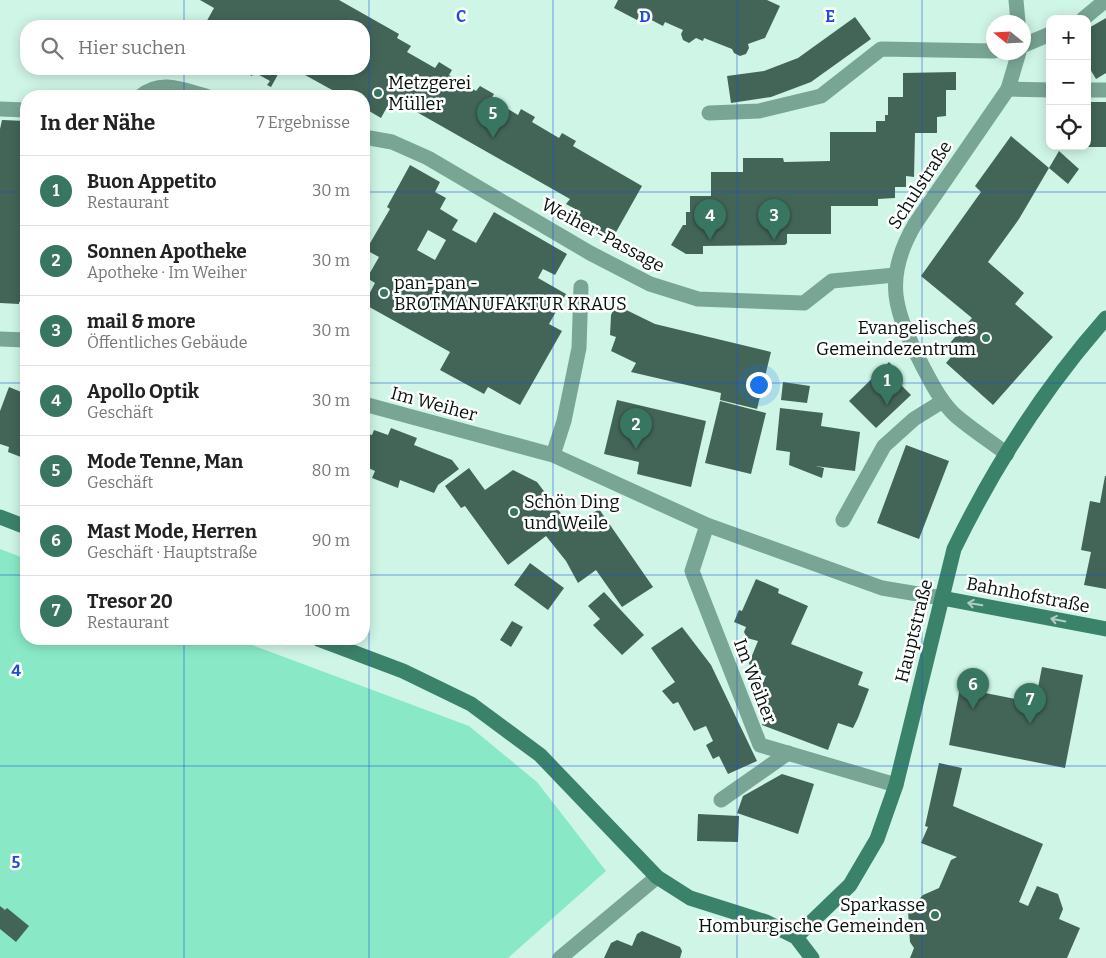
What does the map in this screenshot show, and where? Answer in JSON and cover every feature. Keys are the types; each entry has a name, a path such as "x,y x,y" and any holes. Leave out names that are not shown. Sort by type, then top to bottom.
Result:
{"street":[{"path":"1016,0 1017,15"},
{"path":"1088,15 1106,0"},
{"path":"1031,42 1046,36"},
{"path":"709,113 759,111 821,96 881,49 986,51"},
{"name":"Schulstraße","path":"1007,454 954,414 943,401 916,352 897,307 895,275 902,246 915,224 1008,89 1017,60"},
{"path":"155,90 172,86 186,90"},
{"path":"1008,89 1046,90"},
{"path":"1091,90 1106,90"},
{"path":"0,109 20,110"},
{"name":"Weiher-Passage","path":"370,138 392,142 428,158 582,248 650,284 698,299 804,303 832,281 895,275"},
{"path":"553,455 564,421 579,348 581,287"},
{"name":"Hauptstraße","path":"796,937 850,885 877,839 896,785 954,549 1007,454 1059,377 1106,318"},
{"path":"0,339 20,340"},
{"path":"842,520 884,446 914,419 943,401"},
{"name":"Im Weiher","path":"370,406 553,455 706,525 882,588 942,598"},
{"path":"0,517 20,525"},
{"name":"Im Weiher","path":"706,525 692,571 760,744 896,785"},
{"name":"Bahnhofstraße","path":"942,598 1106,629"},
{"path":"334,645 403,671 470,704 540,755 657,876 690,898 766,922 796,937 812,958"},
{"path":"721,800 788,753"},
{"path":"560,958 657,876"}],"green space":[{"path":"0,549 20,557 20,645 252,645 469,726 537,782 606,871 508,958 0,958"}],"building":[{"path":"200,0 339,0 399,34 397,38 411,46 407,52 435,68 439,62 452,70 449,75 476,91 480,86 494,94 491,99 518,115 521,109 535,117 532,122 559,138 562,133 576,141 573,146 642,186 611,241 573,219 577,210 566,204 570,199 392,98 381,118 370,112 370,90 332,90 305,75 370,75 370,20 207,20 214,8"},
{"path":"618,0 767,0 780,6 765,38 748,44 749,48 746,54 740,56 734,53 732,49 704,38 703,41 696,38 689,43 683,40 681,34 683,30 665,22 663,26 640,14 637,20 614,8"},
{"path":"855,17 871,39 811,82 771,97 731,103 727,76 764,71 798,58"},
{"path":"1106,18 1106,73 1096,79 1091,71 1091,27"},
{"path":"956,72 956,90 946,90 946,116 937,117 937,133 915,133 914,177 906,176 906,187 895,187 895,198 878,199 878,206 831,206 831,234 787,234 787,243 785,245 703,246 703,254 686,254 671,245 683,225 686,225 686,212 690,212 690,196 711,196 711,172 743,172 743,158 783,158 784,162 830,161 830,132 876,132 876,121 885,121 885,115 888,115 888,97 903,97 903,73"},
{"path":"259,75 278,75 271,87 267,85 270,81"},
{"path":"1091,102 1106,102 1106,147 1091,147"},
{"path":"2,120 20,121 19,304 0,303 0,129"},
{"path":"1011,136 1049,168 1019,219 988,262 1024,293 1015,304 1053,337 993,405 946,363 956,351 949,344 972,318 921,276 981,192 975,186"},
{"path":"1059,151 1079,169 1068,184 1049,168"},
{"path":"410,165 440,182 435,192 446,198 440,209 458,220 452,230 476,243 494,212 567,254 555,275 543,269 538,278 566,294 549,324 562,331 520,405 488,387 484,394 440,370 450,352 370,307 370,293 375,283 370,280 370,273 379,257 370,252 370,243 390,209 387,207","holes":["428,230 446,240 435,260 417,250"]},
{"path":"616,305 655,324 771,352 757,409 720,400 721,393 631,372 636,363 611,351 616,337 610,335 611,315"},
{"path":"889,362 900,374 895,379 911,395 876,428 849,401"},
{"path":"783,382 810,386 807,403 781,400"},
{"path":"9,387 20,392 20,457 8,452 9,447 0,444 0,411"},
{"path":"617,400 706,421 691,487 637,474 639,462 604,454"},
{"path":"720,401 766,413 751,474 705,463"},
{"path":"780,408 823,413 821,426 860,432 855,471 815,466 824,468 822,478 789,465 790,452 776,450"},
{"path":"391,428 417,438 414,445 452,460 459,469 438,485 434,493 400,480 398,488 372,478 375,471 370,469 370,434 372,435 374,430 388,435"},
{"path":"906,445 949,461 919,539 877,523"},
{"path":"469,468 485,490 513,470 537,482 569,524 568,530 599,509 653,587 622,607 596,570 578,583 566,561 546,536 508,565 465,506 461,508 445,486"},
{"path":"1105,476 1106,589 1084,585 1091,552 1081,550 1090,501 1100,503"},
{"path":"530,563 564,588 548,610 514,585"},
{"path":"756,579 779,589 778,593 808,606 791,644 863,672 858,685 869,689 858,718 853,728 838,723 828,750 762,725 770,706 757,701 756,697 766,676 751,670 749,663 758,641 747,638 744,632 746,627 734,622 739,610 742,611"},
{"path":"604,592 644,635 622,655 593,625 600,619 588,606"},
{"path":"512,621 523,627 511,647 500,640"},
{"path":"682,627 711,665 757,761 728,774 719,756 713,759 706,745 713,741 706,726 694,731 678,702 673,704 662,691 675,682 651,648"},
{"path":"1042,667 1083,675 1065,768 949,745 960,688 1035,703"},
{"path":"939,763 962,768 953,806 1043,844 1019,902 1028,906 1037,886 1058,894 1063,909 1059,919 1080,928 1067,958 910,958 914,948 910,942 908,911 923,895 939,888 951,860 957,857 921,843 928,827 925,826"},
{"path":"782,774 814,784 798,834 737,813 743,796"},
{"path":"698,814 739,816 738,842 697,841"},
{"path":"0,906 5,910 7,908 29,926 16,942 0,929"},
{"path":"642,931 680,947 682,951 680,958 604,958 611,943 617,940 632,946 637,934"}],"place":[{"name":"Metzgerei Müller","path":"378,93"},
{"name":"Mode Tenne, Man","path":"493,138"},
{"name":"Apollo Optik","path":"710,240"},
{"name":"mail & more","path":"774,240"},
{"name":"pan-pan - BROTMANUFAKTUR KRAUS","path":"384,293"},
{"name":"Evangelisches Gemeindezentrum","path":"986,338"},
{"name":"Buon Appetito","path":"887,405"},
{"name":"Sonnen Apotheke","path":"636,449"},
{"name":"Schön Ding und Weile","path":"514,512"},
{"name":"Mast Mode, Herren","path":"973,709"},
{"name":"Tresor 20","path":"1030,724"},
{"name":"Sparkasse Homburgische Gemeinden","path":"935,915"}]}
